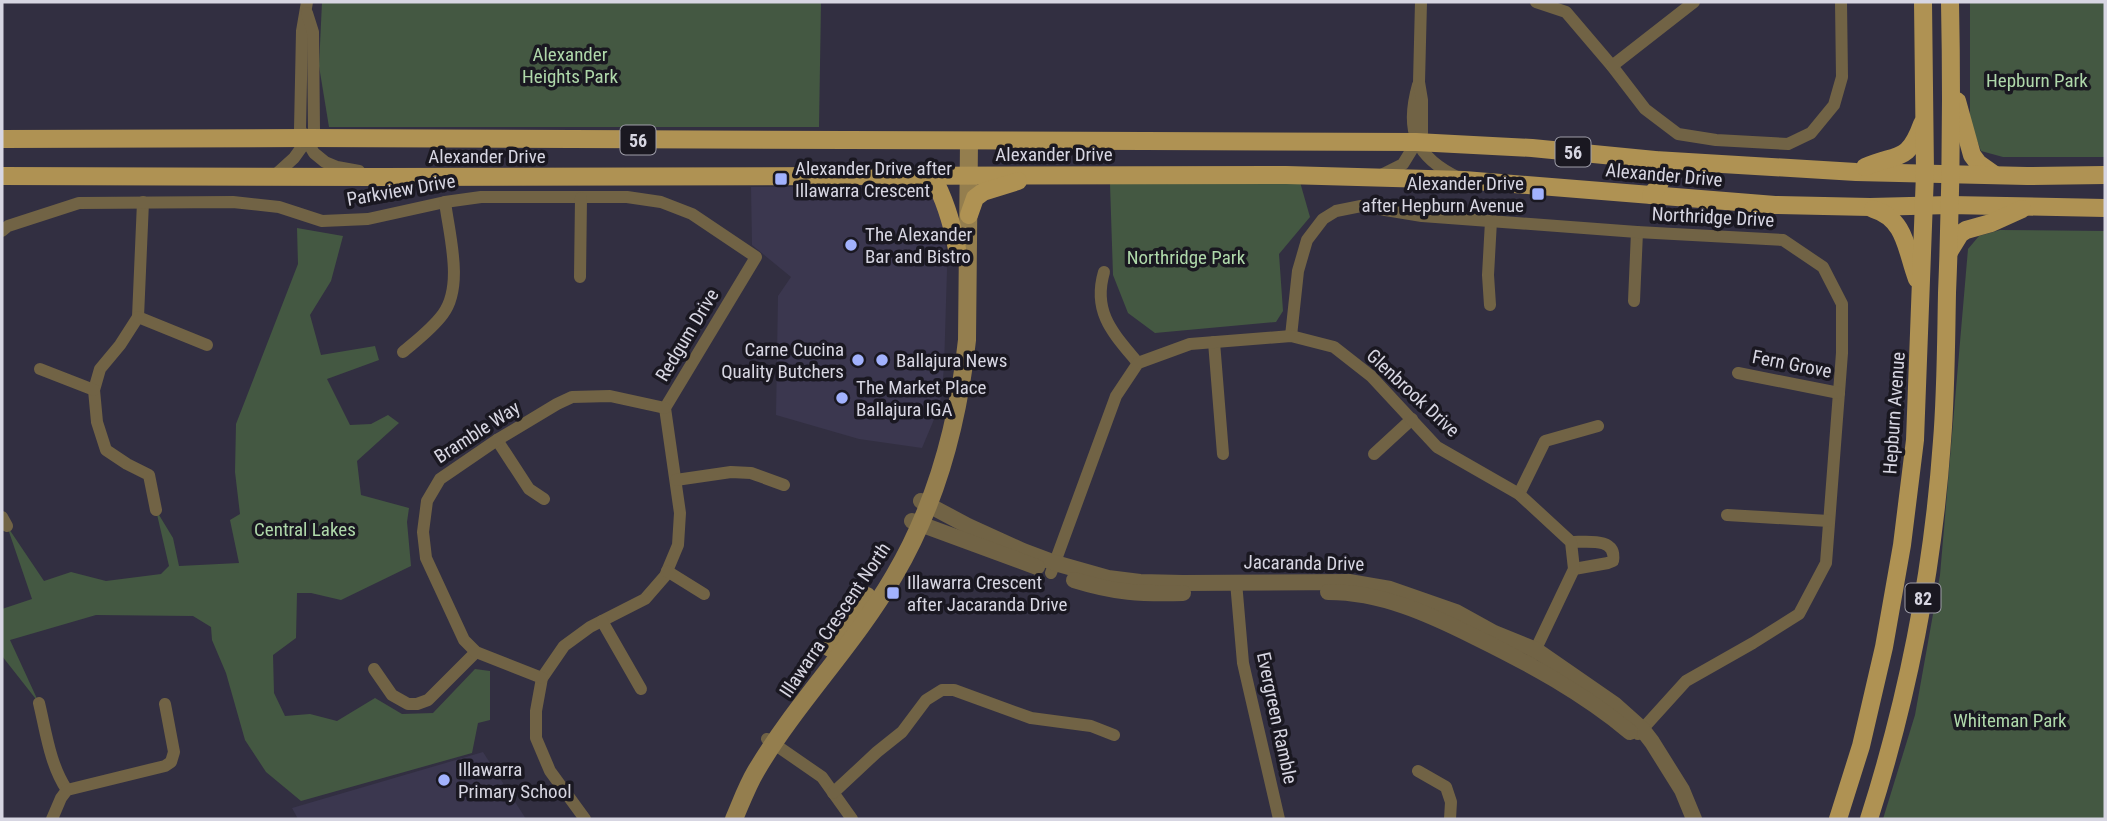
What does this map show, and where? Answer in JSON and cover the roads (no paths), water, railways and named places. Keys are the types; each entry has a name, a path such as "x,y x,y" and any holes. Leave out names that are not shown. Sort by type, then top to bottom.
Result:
{"main road":[{"name":"Hepburn Avenue","path":"1838,819 1873,697 1892,610 1915,440 1924,173 1923,2"},
{"name":"82","path":"1868,819 1901,704 1931,549 1943,428 1951,173 1950,2"},
{"path":"1951,81 1972,155 1994,175"},
{"path":"1856,172 1904,155 1916,141 1924,117"},
{"name":"Alexander Drive","path":"2,139 1416,142 1856,172 2105,175"},
{"name":"Illawarra Crescent North","path":"925,503 946,416 956,320 957,249 964,175 964,142"},
{"path":"1651,195 1661,184 1662,173 1655,160"},
{"name":"Illawarra Crescent North","path":"723,819 738,786 856,632 893,578 946,459 964,370 968,318 969,215 964,175"},
{"path":"969,215 973,202 983,192 1038,175"},
{"name":"Alexander Drive","path":"2,176 1286,175 1464,180 1776,205 2105,208"},
{"path":"932,176 950,217 957,249"},
{"path":"1870,207 1882,211 1899,225 1921,292"},
{"path":"1949,253 1966,230 1992,223 2028,207"},
{"name":"Illawarra Crescent North","path":"734,819 770,741"}],"street":[{"path":"1377,177 1403,164 1422,133 1419,82 1421,2"},
{"path":"1612,66 1694,2"},
{"path":"1543,3 1566,12 1645,109 1678,134 1716,140 1787,144 1811,133 1834,105 1842,77 1841,2"},
{"path":"307,7 302,31 300,129 314,153 325,162 379,177"},
{"path":"273,177 294,158 307,138"},
{"path":"1416,142 1428,159 1438,167 1464,180"},
{"name":"Parkview Drive","path":"2,230 79,203 233,202 279,207 322,221 368,219 481,197 627,197 662,202 692,214 756,257"},
{"path":"580,277 581,198"},
{"path":"143,202 138,317 100,369 94,390 97,422 106,450 149,475 156,510"},
{"path":"403,352 445,312 453,290 454,272 445,202"},
{"name":"Northridge Drive","path":"1291,336 1298,271 1307,240 1323,219 1336,211 1361,206 1422,216 1783,240 1823,267 1842,304 1842,353 1826,563 1799,614 1686,681 1638,733"},
{"path":"1490,305 1488,275 1491,221"},
{"path":"1634,301 1637,232"},
{"name":"Redgum Drive","path":"585,819 550,771 536,738 536,711 542,678 564,646 602,621 645,599 667,571 678,545 680,513 666,408 756,257"},
{"path":"1053,568 1116,396 1138,363 1106,320 1100,298 1104,272"},
{"path":"138,317 208,345"},
{"name":"Glenbrook Drive","path":"1138,363 1190,344 1214,342 1291,336 1334,347 1371,376 1437,447 1519,494 1571,542"},
{"path":"1214,342 1223,454"},
{"path":"40,369 94,390"},
{"name":"Fern Grove","path":"1738,373 1839,393"},
{"name":"Bramble Way","path":"476,652 464,640 426,558 423,532 427,501 440,479 497,440 572,397 610,396 666,408"},
{"path":"1374,454 1412,419"},
{"path":"1519,494 1545,441 1598,426"},
{"path":"497,440 529,489 544,499"},
{"path":"676,480 731,472 751,473 785,485"},
{"name":"Jacaranda Drive","path":"925,503 1053,568 1105,590 1141,594 1237,587 1343,592 1383,598 1532,656 1586,699 1638,733 1666,763 1682,790 1694,819"},
{"path":"1727,515 1829,521"},
{"name":"Jacaranda Drive","path":"916,523 1053,568"},
{"path":"1532,656 1574,569 1571,542 1603,542 1610,546 1614,554 1613,561 1608,563 1574,569"},
{"path":"667,571 704,594"},
{"name":"Evergreen Ramble","path":"1237,587 1243,663 1279,819"},
{"path":"602,621 641,689"},
{"path":"374,669 392,695 408,704 428,700 476,652 542,678"},
{"path":"834,793 902,732 926,700 942,690 954,690 1031,718 1091,726 1114,735"},
{"path":"39,703 52,756 67,790"},
{"path":"52,819 67,790 172,762 174,752 165,704"},
{"name":"Jacaranda Drive","path":"1638,733 1670,785 1686,819"},
{"path":"770,741 822,777 852,819"},
{"path":"1418,771 1446,787 1451,802 1450,819"}],"place":[{"name":"Alexander Drive after Illawarra Crescent","path":"781,179"},
{"name":"Alexander Drive after Hepburn Avenue","path":"1538,194"},
{"name":"The Alexander Bar and Bistro","path":"851,245"},
{"name":"Carne Cucina Quality Butchers","path":"858,360"},
{"name":"Ballajura News","path":"882,360"},
{"name":"The Market Place Ballajura IGA","path":"842,398"},
{"name":"Illawarra Crescent after Jacaranda Drive","path":"893,593"},
{"name":"Illawarra Primary School","path":"444,780"}],"park label":[{"name":"Alexander Heights Park","path":"570,65"},
{"name":"Hepburn Park","path":"2037,80"},
{"name":"Northridge Park","path":"1186,257"},
{"name":"Central Lakes","path":"305,529"},
{"name":"Whiteman Park","path":"2010,720"}]}
